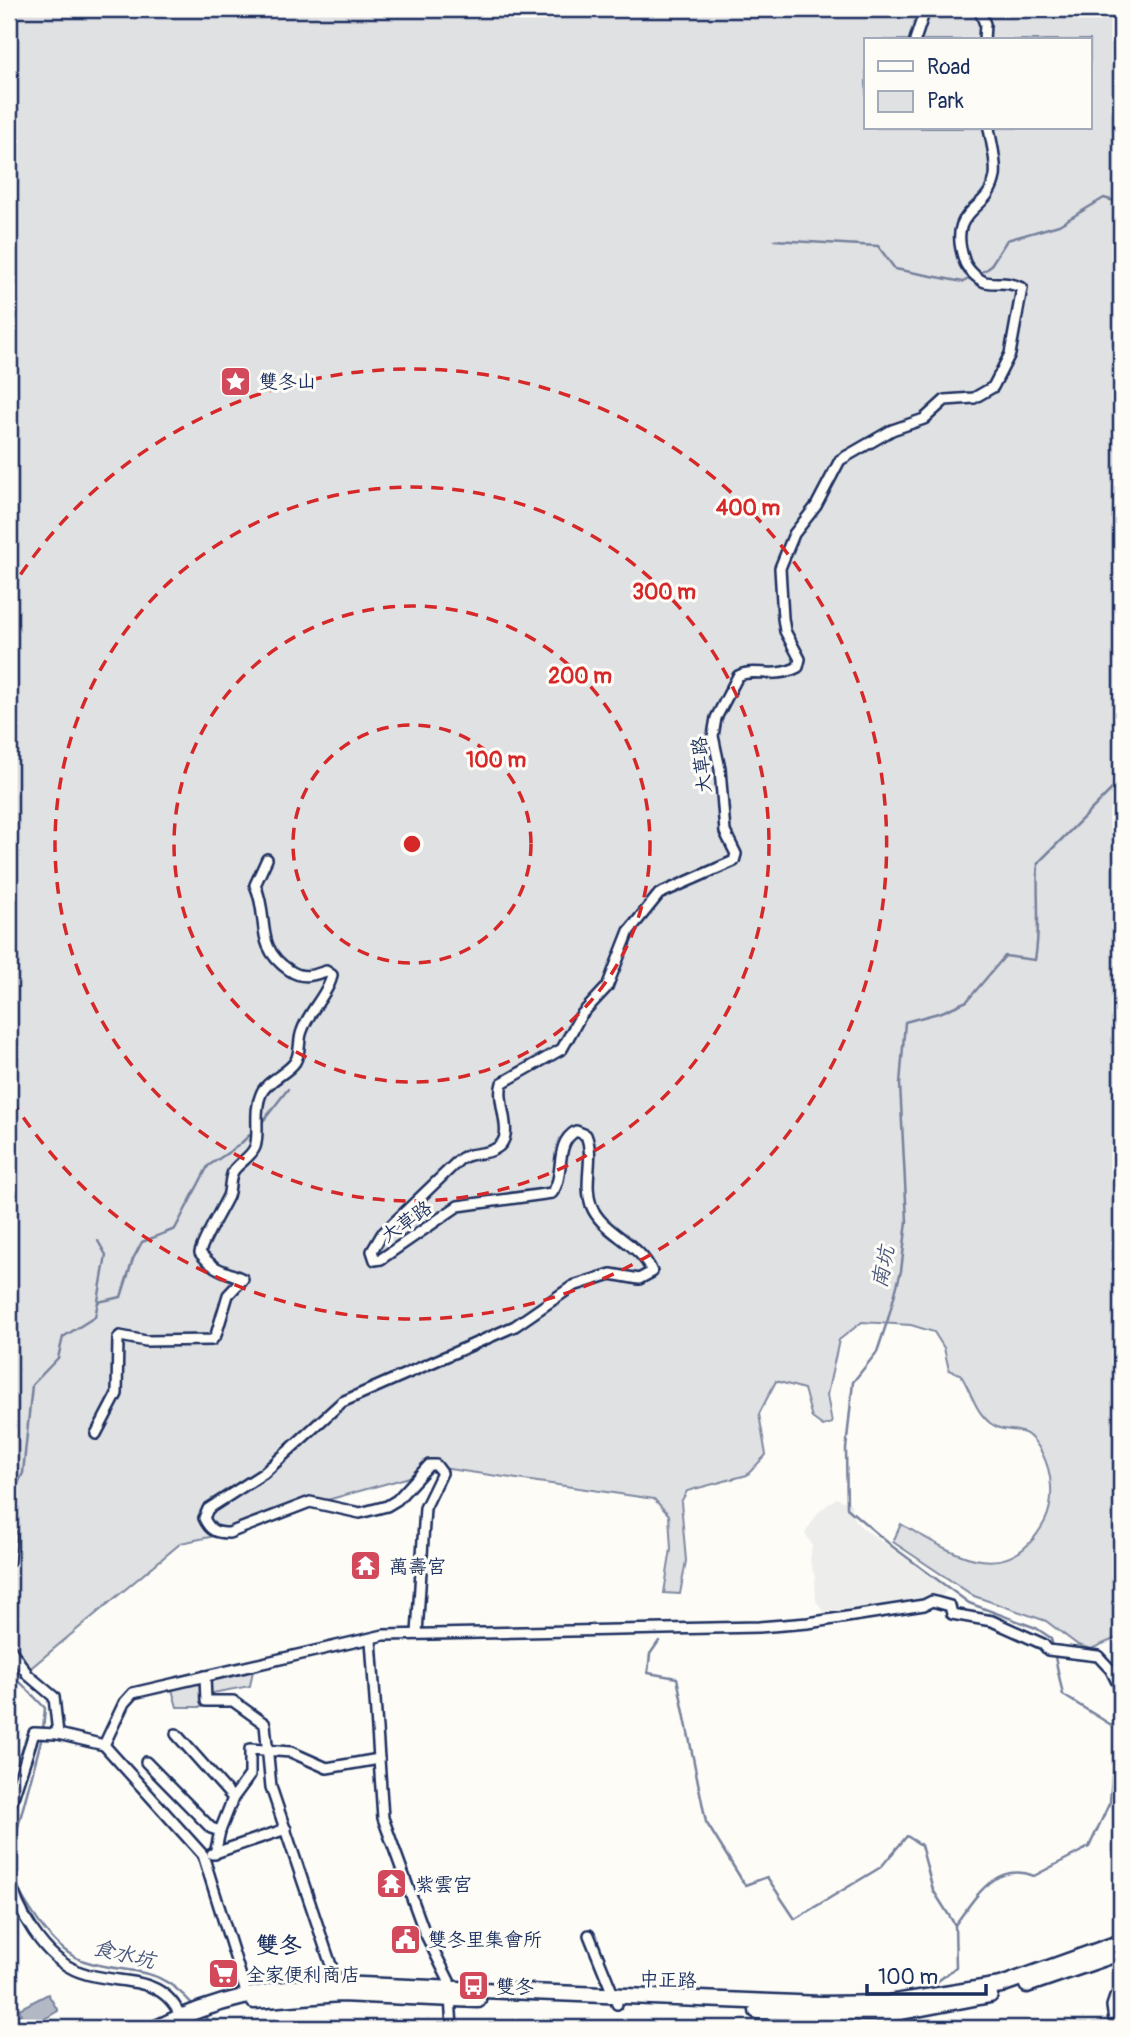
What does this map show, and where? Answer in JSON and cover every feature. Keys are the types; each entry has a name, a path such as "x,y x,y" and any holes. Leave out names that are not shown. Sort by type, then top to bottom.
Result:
{"main road":[{"name":"中正路","path":"185,2021 283,1987 617,2000 889,2003 1001,1985 1121,1942"},
{"name":"中正路","path":"617,2000 832,2015 891,2014 990,1995 1053,1978 1121,1953"},
{"path":"156,2028 185,2021"}],"street":[{"path":"979,9 985,24 984,38"},
{"path":"916,38 924,13"},
{"name":"大草路","path":"417,1634 425,1508 442,1468 429,1465 397,1500 387,1506 360,1513 310,1502 229,1533 216,1533 209,1528 204,1518 208,1509 264,1473 342,1402 515,1325 573,1286 597,1276 611,1274 639,1279 652,1272 631,1244 601,1223 591,1204 588,1186 589,1143 586,1135 576,1131 568,1136 562,1149 558,1185 552,1193 458,1206 381,1259 375,1260 372,1251 382,1234 459,1160 468,1153 494,1151 502,1144 505,1137 499,1103 502,1083 562,1049 580,1015 607,987 615,960 642,911 666,890 734,861 736,854 726,832 714,727 722,703 738,676 748,672 776,675 798,667 800,659 785,631 783,618 780,568 784,553 816,506 840,460 892,430 924,419 945,400 974,398 993,387 1010,354 1022,288 1006,281 984,282 967,268 960,249 959,226 991,186 995,176 989,130"},
{"path":"96,1434 117,1394 120,1336 146,1341 212,1340 228,1295 243,1279 221,1273 212,1267 200,1253 201,1245 211,1233 227,1197 233,1171 253,1151 261,1093 281,1078 297,1060 301,1032 314,1004 331,983 332,975 326,971 304,977 294,973 268,950 260,897 255,885 267,859"},
{"path":"9,1561 11,1534"},
{"path":"104,1745 124,1703 133,1693 384,1635 759,1628 808,1623 941,1601 950,1606 953,1614 992,1621 1053,1650 1098,1656 1111,1670 1121,1690"},
{"path":"371,1640 385,1827 424,1931 449,1981 452,2028"},
{"path":"9,1647 28,1675 54,1697 58,1734"},
{"path":"205,1676 206,1701 233,1701 265,1724 271,1787 339,1989"},
{"path":"9,1843 10,1807 34,1733 58,1734 104,1745 203,1855 248,1998"},
{"path":"176,1734 233,1798"},
{"path":"215,1854 220,1831 233,1798 250,1775 250,1749 291,1752 327,1768 379,1759"},
{"path":"146,1762 211,1828 220,1831"},
{"path":"203,1855 215,1854 286,1829"},
{"path":"9,1874 12,1888 30,1926 66,1965 81,1973 145,1984 169,1999 185,2021"},
{"path":"589,1935 617,2000"},
{"path":"1115,2028 1112,2006 1115,1997 1121,1997"}],"shaded area":[{"path":"836,1498 851,1504 854,1518 860,1526 948,1589 940,1598 825,1614 816,1601 815,1577 810,1561 812,1545 805,1533 818,1513"},
{"path":"48,1994 58,2011 29,2028 9,2028 9,2021 21,2014 19,2009"}],"green space":[{"path":"9,9 1121,9 1121,1636 1091,1649 1078,1645 1046,1621 974,1596 893,1542 901,1524 959,1554 978,1560 997,1560 1014,1555 1030,1542 1045,1521 1051,1496 1045,1461 1035,1442 1022,1432 990,1423 976,1406 960,1374 949,1370 944,1348 934,1332 911,1325 862,1322 839,1340 827,1395 832,1423 823,1426 812,1418 804,1389 776,1381 759,1414 766,1455 747,1475 687,1491 681,1502 686,1561 680,1594 664,1593 671,1549 669,1515 654,1499 442,1468 320,1502 229,1533 181,1543 9,1686"},
{"path":"254,1665 250,1686 207,1694 210,1707 177,1707 171,1686"}],"waterway":[{"path":"774,240 878,246 895,269 963,282 989,268 1007,240 1059,225 1104,198 1121,203"},
{"name":"南坑","path":"1121,780 1038,863 1038,935 1035,960 1005,956 967,1001 942,1012 905,1022 900,1084 907,1221 901,1271 877,1352 853,1382 846,1449 847,1508 893,1547 969,1603 1036,1628 1051,1638 1063,1695 1121,1731"},
{"path":"260,1125 288,1089"},
{"path":"9,1502 23,1473 32,1385 58,1358 63,1337 95,1317 98,1302 121,1297 133,1259 142,1242 175,1229 208,1166 238,1146 255,1130"},
{"path":"98,1241 106,1255 98,1301"},
{"path":"659,1641 650,1654 648,1673 677,1678 706,1822 745,1885 767,1877 795,1919 881,1867 907,1836 921,1845 933,1890 955,1925 987,1885 997,1878 1020,1873 1034,1876 1089,1847 1110,1802 1112,1776 1121,1765"},
{"name":"食水坑","path":"9,1677 22,1684 45,1708 43,1730"},
{"name":"食水坑","path":"14,1877 16,1834 42,1737"},
{"name":"食水坑","path":"16,1886 44,1930 73,1956 101,1966 155,1976 181,1992 195,2007"},
{"path":"933,1985 956,1967 955,1925"},
{"name":"食水坑","path":"202,2015 217,2028"}],"place":[{"name":"雙冬山","path":"236,381"},
{"name":"萬壽宮","path":"366,1566"},
{"name":"紫雲宮","path":"392,1884"},
{"name":"雙冬里集會所","path":"405,1939"},
{"name":"全家便利商店","path":"223,1974"},
{"name":"雙冬","path":"473,1986"}],"district":[{"name":"雙冬","path":"279,1945"}]}
